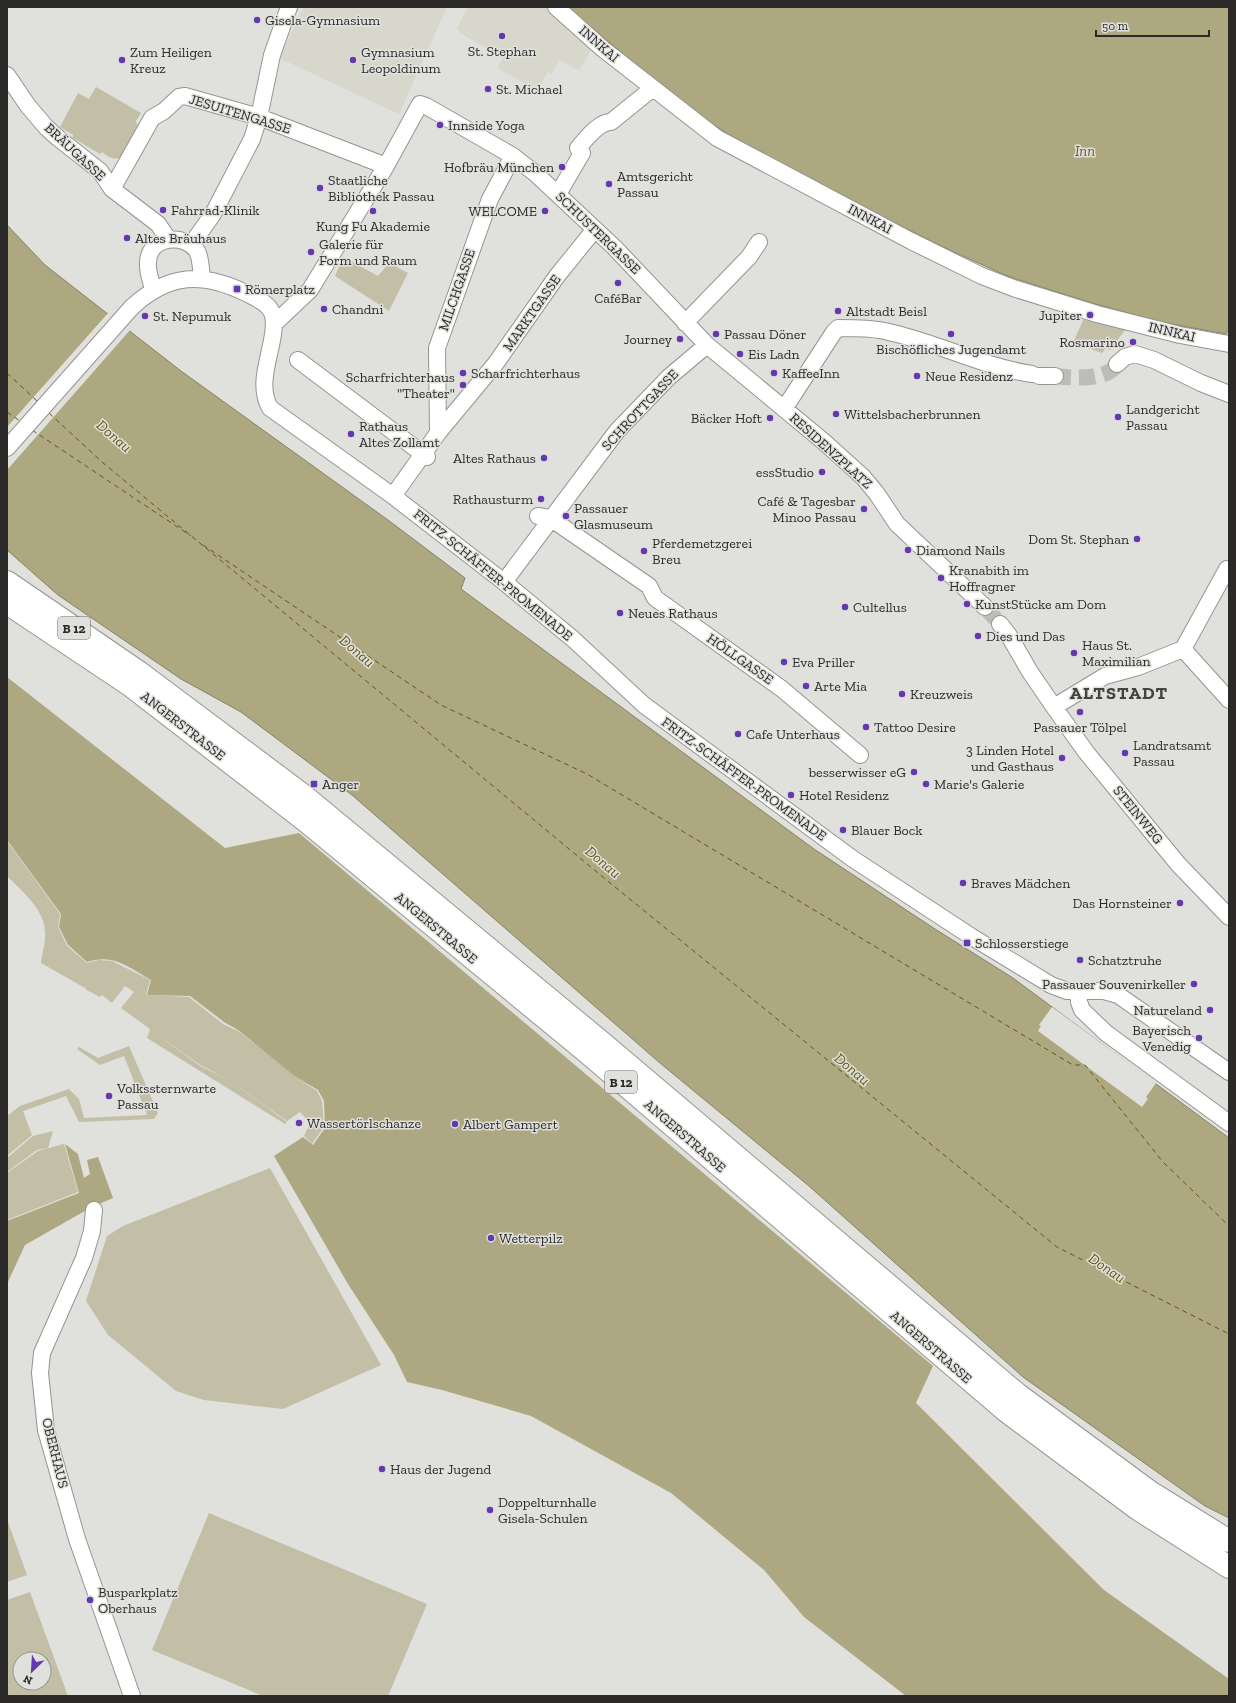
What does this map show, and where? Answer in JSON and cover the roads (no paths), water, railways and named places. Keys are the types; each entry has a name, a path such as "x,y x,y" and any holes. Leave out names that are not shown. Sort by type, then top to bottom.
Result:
{"main road":[{"name":"ANGERSTRASSE","path":"7,582 140,673 304,796 601,1042 1017,1394 1150,1492 1229,1541"},
{"name":"ANGERSTRASSE","path":"7,603 130,685 306,821 588,1053 1005,1410 1138,1509 1229,1568"}],"street":[{"path":"191,245 213,214 252,139 259,117 272,55 289,7"},
{"name":"INNKAI","path":"556,7 603,49 717,138 911,241 982,276 1016,289 1097,314 1180,335 1228,344"},
{"name":"BRÄUGASSE","path":"7,75 28,106 46,127 100,171 112,189 158,224 168,239"},
{"path":"558,194 582,153 578,148 595,130 606,122 611,122 653,88"},
{"name":"JESUITENGASSE","path":"112,189 152,118 164,111 179,97 185,96 259,117 386,166"},
{"name":"SCHUSTERGASSE","path":"386,166 420,104 426,106 513,156 536,174 595,229 686,323"},
{"name":"MILCHGASSE","path":"438,433 437,348 490,199 513,156"},
{"path":"274,324 310,290 386,166"},
{"name":"MARKTGASSE","path":"393,496 425,456 438,433 496,363 557,276 595,229"},
{"path":"154,289 148,261 151,252 168,239 182,240 191,245 198,252 202,278"},
{"path":"686,323 749,257 759,242"},
{"path":"7,448 137,302 154,289 176,281 202,278 217,281 237,289 268,305 272,313 274,324"},
{"name":"RESIDENZPLATZ","path":"686,323 707,345 838,454 863,477 877,494 897,524 986,607"},
{"name":"FRITZ-SCHÄFFER-PROMENADE","path":"274,324 272,345 266,368 264,391 266,401 270,408 393,496 504,582 572,639 644,705 852,859 966,932 1051,985 1067,991 1104,991 1118,996 1229,1072"},
{"name":"RESIDENZPLATZ","path":"784,409 838,328 893,332 1010,370 1042,375"},
{"name":"SCHROTTGASSE","path":"504,582 544,517 617,431 669,377 707,345"},
{"path":"1118,364 1125,357 1135,354 1154,360 1201,383 1229,394"},
{"path":"298,360 425,456"},
{"name":"HÖLLGASSE","path":"544,517 649,586 655,598 782,689 860,755"},
{"path":"1054,707 1105,676 1138,667 1183,649 1227,569 1229,571"},
{"name":"STEINWEG","path":"1004,629 1030,672 1086,752 1178,864 1229,916"},
{"path":"1183,649 1229,700"},
{"path":"1078,992 1082,1010 1106,1033 1229,1123"},
{"name":"OBERHAUS","path":"94,1210 92,1231 84,1258 42,1354 40,1372 46,1430 77,1539 132,1696"}],"water":[{"name":"Inn","path":"567,7 1229,7 1229,330 1226,334 1160,322 1085,301 1007,276 941,246 867,209 731,136 685,106"},
{"name":"Donau","path":"7,225 45,265 181,371 388,520 465,578 461,589 814,849 935,929 1013,978 1229,1138 1229,1518 1205,1506 1023,1377 809,1186 660,1063 352,795 241,712 181,679 58,595 7,550"}],"tunnel":[{"path":"1055,376 1080,378 1098,376 1106,373 1117,364"},
{"path":"985,607 1000,624"}],"place":[{"name":"Gisela-Gymnasium","path":"257,20"},
{"name":"St. Stephan","path":"502,36"},
{"name":"Zum Heiligen Kreuz","path":"122,60"},
{"name":"Gymnasium Leopoldinum","path":"353,60"},
{"name":"St. Michael","path":"488,89"},
{"name":"Innside Yoga","path":"440,125"},
{"name":"Hofbräu München","path":"562,167"},
{"name":"Amtsgericht Passau","path":"609,184"},
{"name":"Staatliche Bibliothek Passau","path":"320,188"},
{"name":"Fahrrad-Klinik","path":"163,210"},
{"name":"Kung Fu Akademie","path":"373,211"},
{"name":"WELCOME","path":"545,211"},
{"name":"Altes Bräuhaus","path":"127,238"},
{"name":"Galerie für Form und Raum","path":"311,252"},
{"name":"CaféBar","path":"618,283"},
{"name":"Römerplatz","path":"237,289"},
{"name":"Chandni","path":"324,309"},
{"name":"Altstadt Beisl","path":"838,311"},
{"name":"Jupiter","path":"1090,315"},
{"name":"St. Nepumuk","path":"145,316"},
{"name":"Passau Döner","path":"716,334"},
{"name":"Bischöfliches Jugendamt","path":"951,334"},
{"name":"Journey","path":"680,339"},
{"name":"Rosmarino","path":"1133,342"},
{"name":"Eis Ladn","path":"740,354"},
{"name":"Scharfrichterhaus","path":"463,373"},
{"name":"KaffeeInn","path":"774,373"},
{"name":"Neue Residenz","path":"917,376"},
{"name":"Scharfrichterhaus \"Theater\"","path":"463,385"},
{"name":"Wittelsbacherbrunnen","path":"836,414"},
{"name":"Landgericht Passau","path":"1118,417"},
{"name":"Bäcker Hoft","path":"770,418"},
{"name":"Rathaus Altes Zollamt","path":"351,434"},
{"name":"Altes Rathaus","path":"544,458"},
{"name":"essStudio","path":"822,472"},
{"name":"Rathausturm","path":"541,499"},
{"name":"Café & Tagesbar Minoo Passau","path":"864,509"},
{"name":"Passauer Glasmuseum","path":"566,516"},
{"name":"Dom St. Stephan","path":"1137,539"},
{"name":"Diamond Nails","path":"908,550"},
{"name":"Pferdemetzgerei Breu","path":"644,551"},
{"name":"Kranabith im Hoffragner","path":"941,578"},
{"name":"KunstStücke am Dom","path":"967,604"},
{"name":"Cultellus","path":"845,607"},
{"name":"Neues Rathaus","path":"620,613"},
{"name":"Dies und Das","path":"978,636"},
{"name":"Haus St. Maximilian","path":"1074,653"},
{"name":"Eva Priller","path":"784,662"},
{"name":"Arte Mia","path":"806,686"},
{"name":"Kreuzweis","path":"902,694"},
{"name":"Passauer Tölpel","path":"1080,712"},
{"name":"Tattoo Desire","path":"866,727"},
{"name":"Cafe Unterhaus","path":"738,734"},
{"name":"Landratsamt Passau","path":"1125,753"},
{"name":"3 Linden Hotel und Gasthaus","path":"1062,758"},
{"name":"besserwisser eG","path":"914,772"},
{"name":"Anger","path":"314,784"},
{"name":"Marie's Galerie","path":"926,784"},
{"name":"Hotel Residenz","path":"791,795"},
{"name":"Blauer Bock","path":"843,830"},
{"name":"Braves Mädchen","path":"963,883"},
{"name":"Das Hornsteiner","path":"1180,903"},
{"name":"Schlosserstiege","path":"967,943"},
{"name":"Schatztruhe","path":"1080,960"},
{"name":"Passauer Souvenirkeller","path":"1194,984"},
{"name":"Natureland","path":"1210,1010"},
{"name":"Bayerisch Venedig","path":"1199,1038"},
{"name":"Volkssternwarte Passau","path":"109,1096"},
{"name":"Wassertörlschanze","path":"299,1123"},
{"name":"Albert Gampert","path":"455,1124"},
{"name":"Wetterpilz","path":"491,1238"},
{"name":"Haus der Jugend","path":"382,1469"},
{"name":"Doppelturnhalle Gisela-Schulen","path":"490,1510"},
{"name":"Busparkplatz Oberhaus","path":"90,1600"}],"district":[{"name":"ALTSTADT","path":"1119,693"}]}
